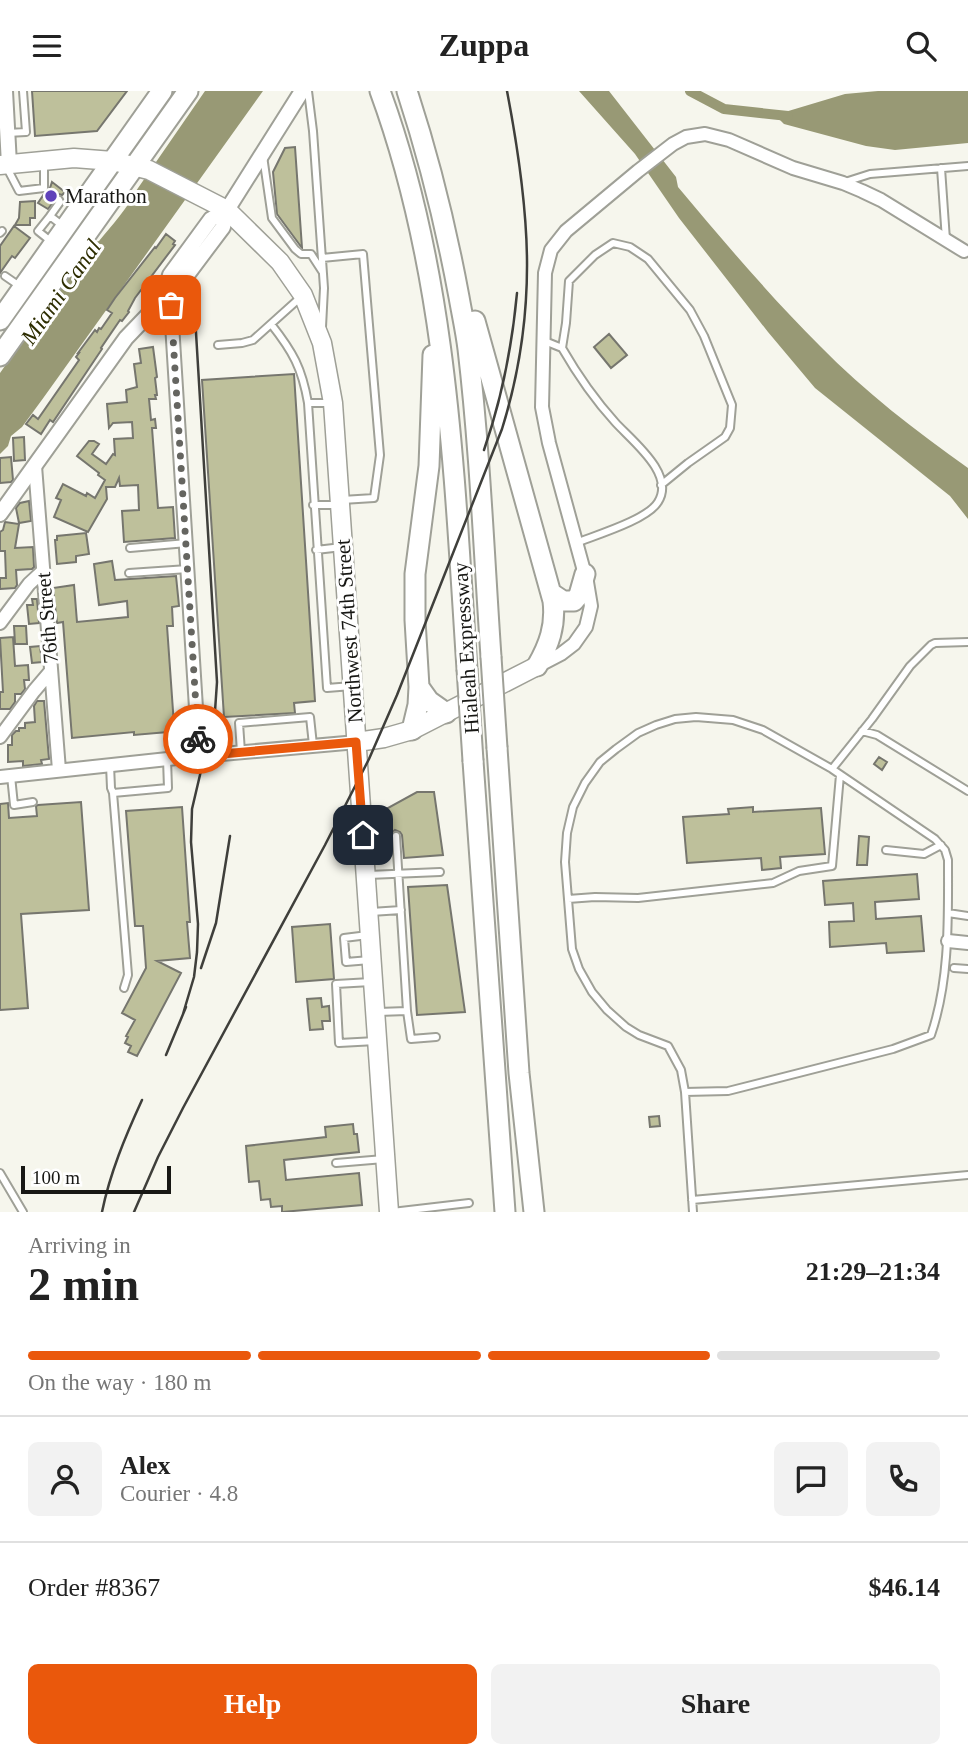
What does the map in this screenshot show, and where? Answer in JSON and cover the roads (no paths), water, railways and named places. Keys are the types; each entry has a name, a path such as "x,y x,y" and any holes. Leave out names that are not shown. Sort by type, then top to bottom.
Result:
{"main road":[{"path":"0,356 142,168 188,91"},
{"name":"Hialeah Expressway","path":"380,91 417,216 445,377 505,1212"},
{"name":"Hialeah Expressway","path":"407,91 427,153 457,284 468,348 521,1087 534,1212"},
{"path":"2,314 113,161 158,93"},
{"name":"Northwest 74th Street","path":"5,164 74,158 113,161 142,168 227,210 280,262 303,295 322,343 333,403 391,1212"},
{"path":"356,742 412,730 537,666 547,648 554,625 551,593 473,313 457,284"},
{"path":"412,730 419,687 415,574 429,466 432,365 438,326"},
{"path":"551,593 559,600 574,601 579,595 585,574"},
{"path":"419,687 429,701 446,713"}],"street":[{"path":"5,91 8,133 5,164"},
{"path":"0,513 126,338 178,287 223,227 227,210 302,91"},
{"path":"537,666 568,650 579,638 586,627 591,606 585,574 543,419 541,393 545,273 551,250 575,222 664,151 686,137 713,135 793,167 844,183 881,200 966,252"},
{"path":"170,292 199,756"},
{"path":"149,313 158,313 171,320"},
{"name":"76th Street","path":"35,465 59,770"},
{"path":"0,623 29,584 43,571"},
{"path":"0,737 51,671"},
{"path":"5,776 356,742"},
{"path":"947,941 968,943"}],"lane":[{"path":"8,133 26,132 23,91"},
{"name":"Northwest 74th Street","path":"308,91 324,288 322,343"},
{"path":"263,153 272,218 295,249 301,254 311,254 323,272"},
{"path":"5,164 19,191 45,189 44,161"},
{"path":"844,183 870,174 968,166"},
{"path":"941,168 946,240"},
{"path":"58,201 60,202 38,231 60,236"},
{"path":"50,216 60,236"},
{"path":"562,348 569,281 595,255 613,243 630,247 648,259 690,310 704,336 732,405 730,428 725,437 661,485"},
{"path":"313,505 374,498 380,455 363,254 322,258"},
{"path":"5,276 23,288"},
{"path":"218,345 242,344 253,340 303,295"},
{"path":"271,324 297,361 304,383 327,688 353,687"},
{"path":"542,340 562,348 574,369 607,412 651,460 661,485 657,504 640,517 576,543"},
{"path":"307,403 333,403"},
{"path":"130,548 187,543"},
{"path":"316,550 343,547"},
{"path":"129,573 188,569"},
{"path":"832,769 910,666 931,645 968,642"},
{"path":"241,752 239,723 310,717 313,745"},
{"path":"685,1091 728,1091 893,1049 931,1035 938,1013 948,913 948,860 945,850 935,839 832,769 763,730 733,720 696,717 675,719 638,733 600,762 573,807 567,833 565,862 572,949 579,969 592,992 607,1010 639,1035 668,1046 681,1070 685,1091 693,1212"},
{"path":"862,731 877,735 968,791"},
{"path":"113,793 168,788 167,759"},
{"path":"110,765 128,975 124,988"},
{"path":"568,899 638,898 774,883 799,871 832,866 840,775"},
{"path":"5,776 14,805 33,802"},
{"path":"396,836 411,1039 436,1037"},
{"path":"886,850 924,854 941,845"},
{"path":"366,875 440,872"},
{"path":"369,912 401,910"},
{"path":"948,913 968,916"},
{"path":"370,935 344,938 346,962 372,960"},
{"path":"954,968 968,969"},
{"path":"373,982 336,984 339,1043 378,1041"},
{"path":"376,1012 407,1011"},
{"path":"336,1163 386,1159"},
{"path":"0,1173 23,1212"},
{"path":"692,1200 968,1175"},
{"path":"391,1212 469,1203"}],"water":[{"name":"Miami Canal","path":"205,91 263,91 44,397 22,427 11,436 8,446 0,454 0,373 93,241 99,241 124,211"},
{"path":"579,91 609,91 676,177 678,187 801,327 873,395 968,468 968,519 950,496 815,388 679,218 635,154"},
{"path":"878,91 968,91 968,143 895,150 866,146 784,124 775,115 845,94"}],"waterway":[{"path":"690,91 724,109 788,116"}],"railway":[{"path":"134,1212 183,1108 369,759 502,429 522,343 527,260 521,178 507,91"},
{"path":"484,450 505,372 517,293"},
{"path":"183,1014 194,977 197,952 198,924 191,842 192,809 215,711 217,682 195,316"},
{"path":"201,968 216,923 230,836"},
{"path":"166,1055 186,1007"},
{"path":"102,1212 109,1183 142,1100"}],"place":[{"name":"Marathon","path":"51,196"}]}
